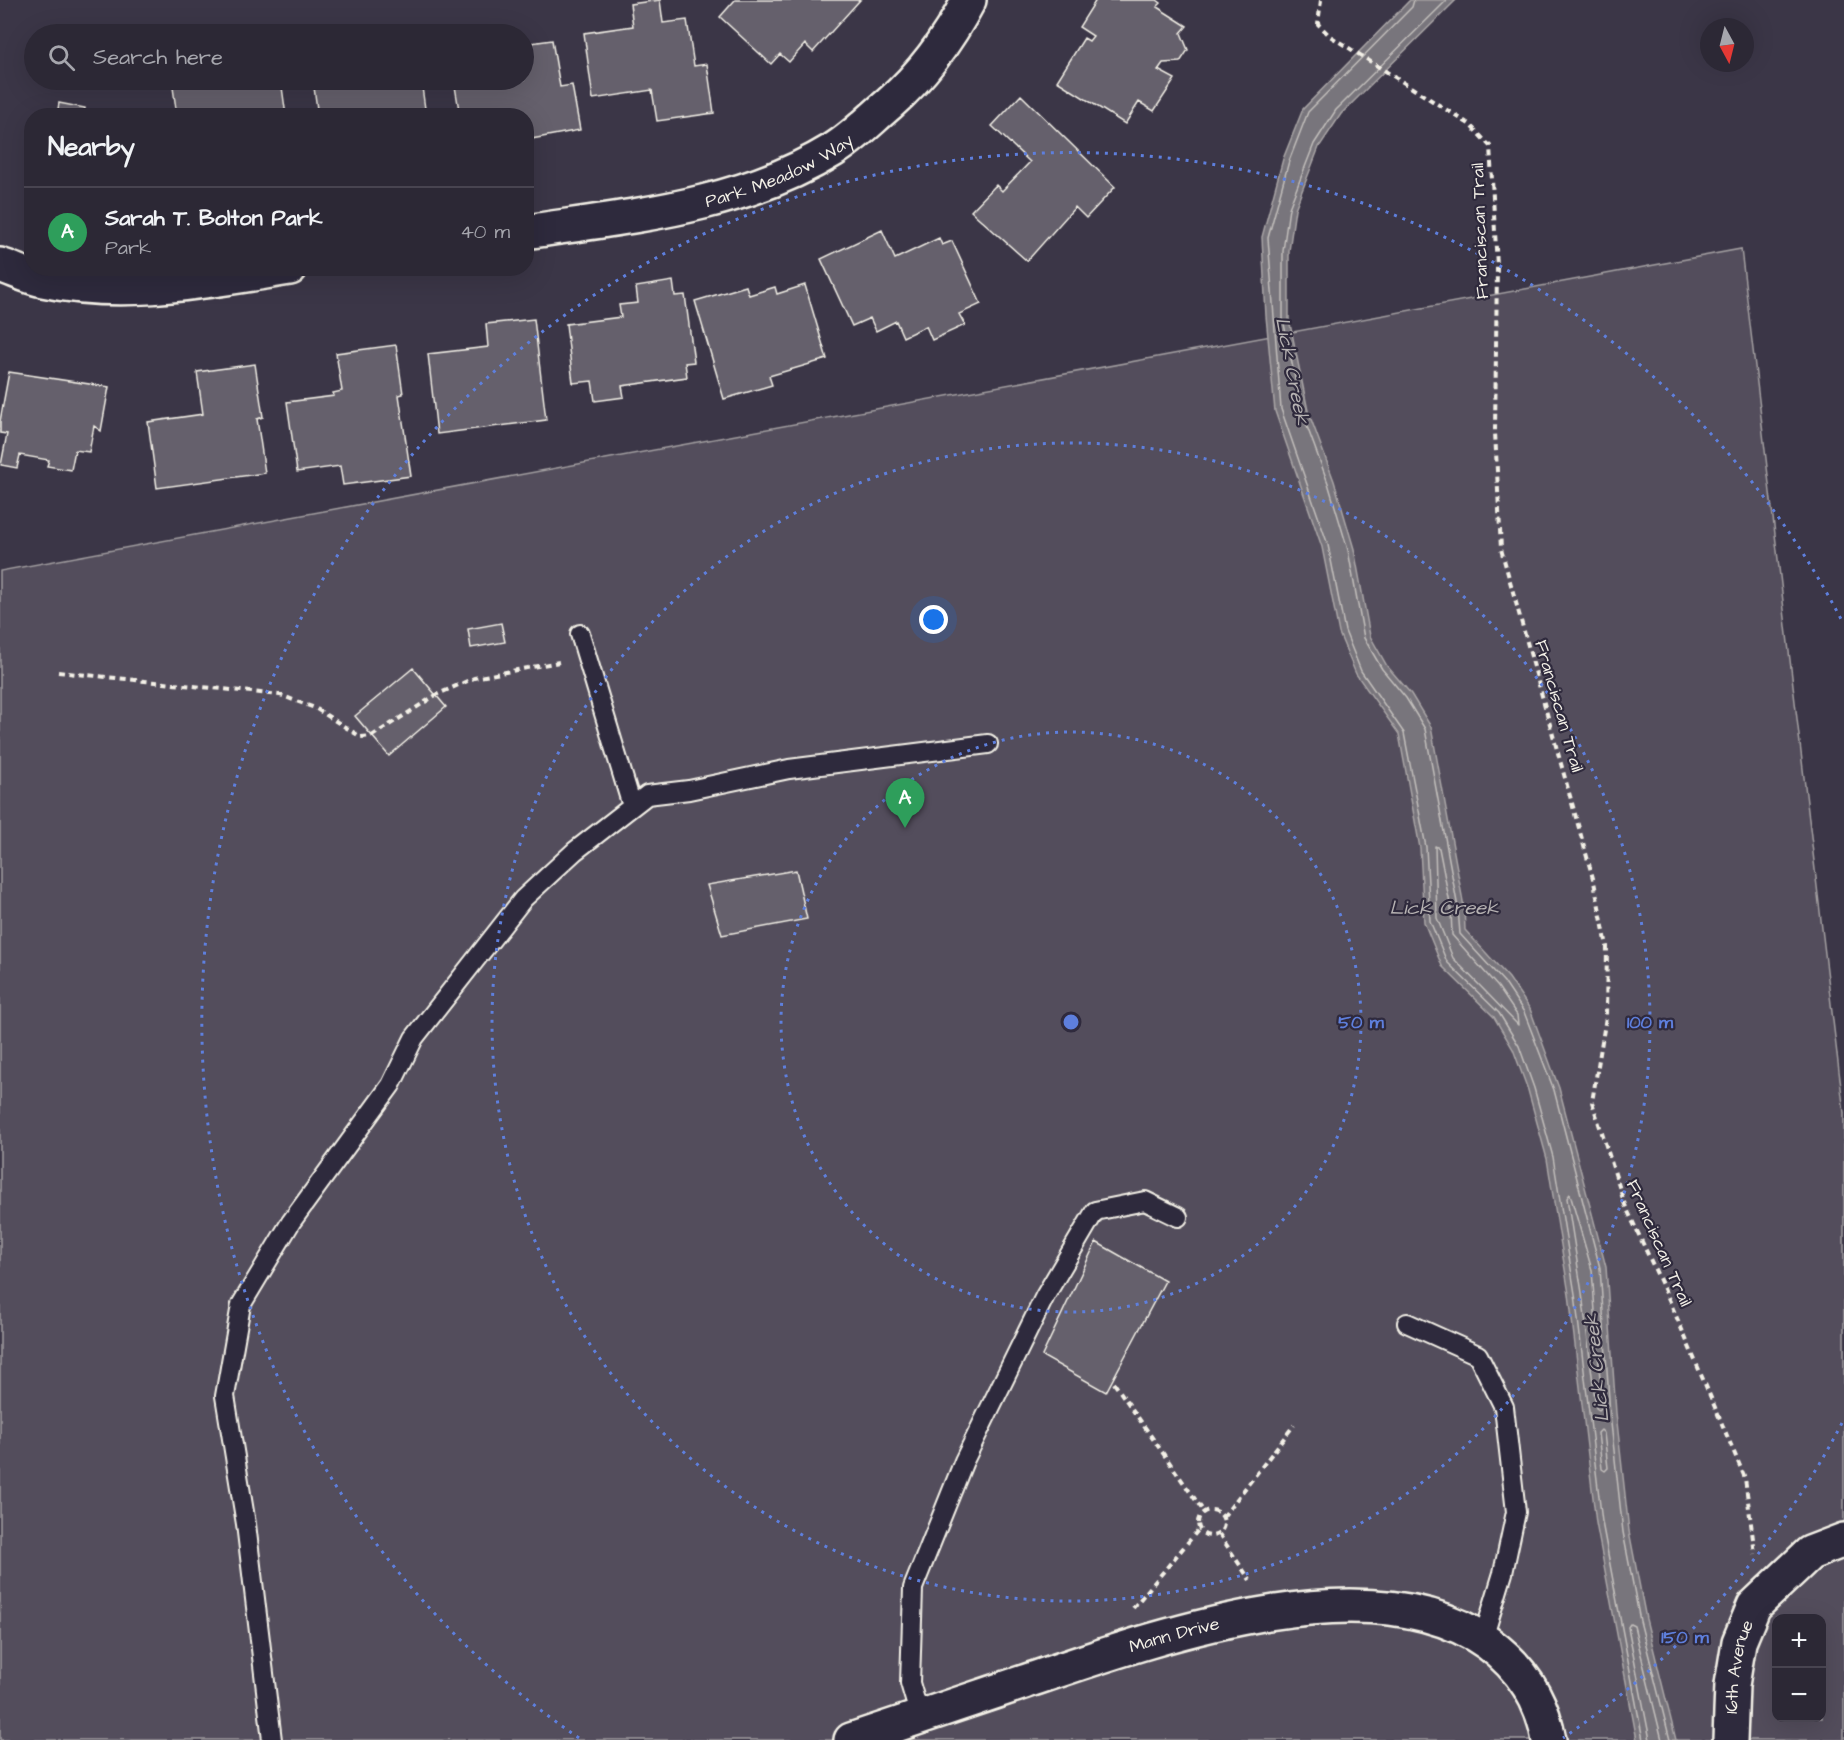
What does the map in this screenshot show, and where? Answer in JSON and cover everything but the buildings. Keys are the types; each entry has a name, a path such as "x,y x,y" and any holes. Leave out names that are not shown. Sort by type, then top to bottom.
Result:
{"street":[{"name":"Park Meadow Way","path":"534,231 678,209 766,184 799,169 861,130 902,93 938,51 969,0"},
{"path":"0,265 24,273"},
{"path":"32,276 44,280 124,289 172,287 240,276"},
{"name":"16th Avenue","path":"1730,1740 1732,1685 1739,1642 1760,1598 1810,1553 1844,1540"},
{"name":"Mann Drive","path":"851,1740 1148,1641 1196,1628 1272,1613 1353,1606 1401,1609 1448,1620 1492,1646"},
{"path":"1492,1646 1529,1685 1544,1718 1550,1740"}],"lane":[{"path":"580,634 632,806"},
{"path":"272,1740 246,1524 225,1396 241,1305 291,1222 391,1085 414,1038 482,948 523,899 575,851 647,795 689,790 769,772 988,744"},
{"path":"920,1717 910,1683 913,1588 964,1461 1045,1296 1095,1211 1145,1201 1178,1217"},
{"path":"1407,1323 1478,1355 1504,1407 1516,1512 1503,1574 1492,1646"}],"path":[{"name":"Franciscan Trail","path":"1321,0 1318,24 1338,42 1469,124 1490,146 1497,266 1495,432 1501,549 1594,882 1607,946 1605,1017 1592,1102 1625,1205 1671,1304 1745,1478"},
{"path":"58,672 280,694 315,708 361,737 372,736 436,695 474,678 586,658"},
{"path":"1114,1383 1204,1512"},
{"path":"1222,1517 1294,1425"},
{"path":"1217,1511 1222,1517 1224,1526 1219,1534 1207,1537 1198,1529 1197,1521 1204,1512 1217,1511"},
{"path":"1127,1616 1198,1529"},
{"path":"1219,1534 1272,1613"}],"shaded area":[{"path":"1741,249 1844,1113 1844,1740 0,1740 0,571"}],"water":[{"name":"Lick Creek","path":"1410,0 1456,0 1341,114 1319,147 1295,209 1289,251 1289,319 1308,411 1334,481 1354,549 1370,636 1387,666 1411,694 1431,727 1464,907 1465,930 1509,978 1530,1009 1559,1088 1606,1267 1616,1413 1629,1531 1646,1619 1676,1740 1637,1740 1596,1523 1569,1294 1547,1159 1528,1090 1513,1049 1494,1017 1442,966 1424,922 1420,848 1399,734 1356,674 1339,633 1322,547 1275,411 1266,316 1262,237 1283,159 1303,109"}],"place":[{"name":"Sarah T. Bolton Park","path":"905,828"}]}
